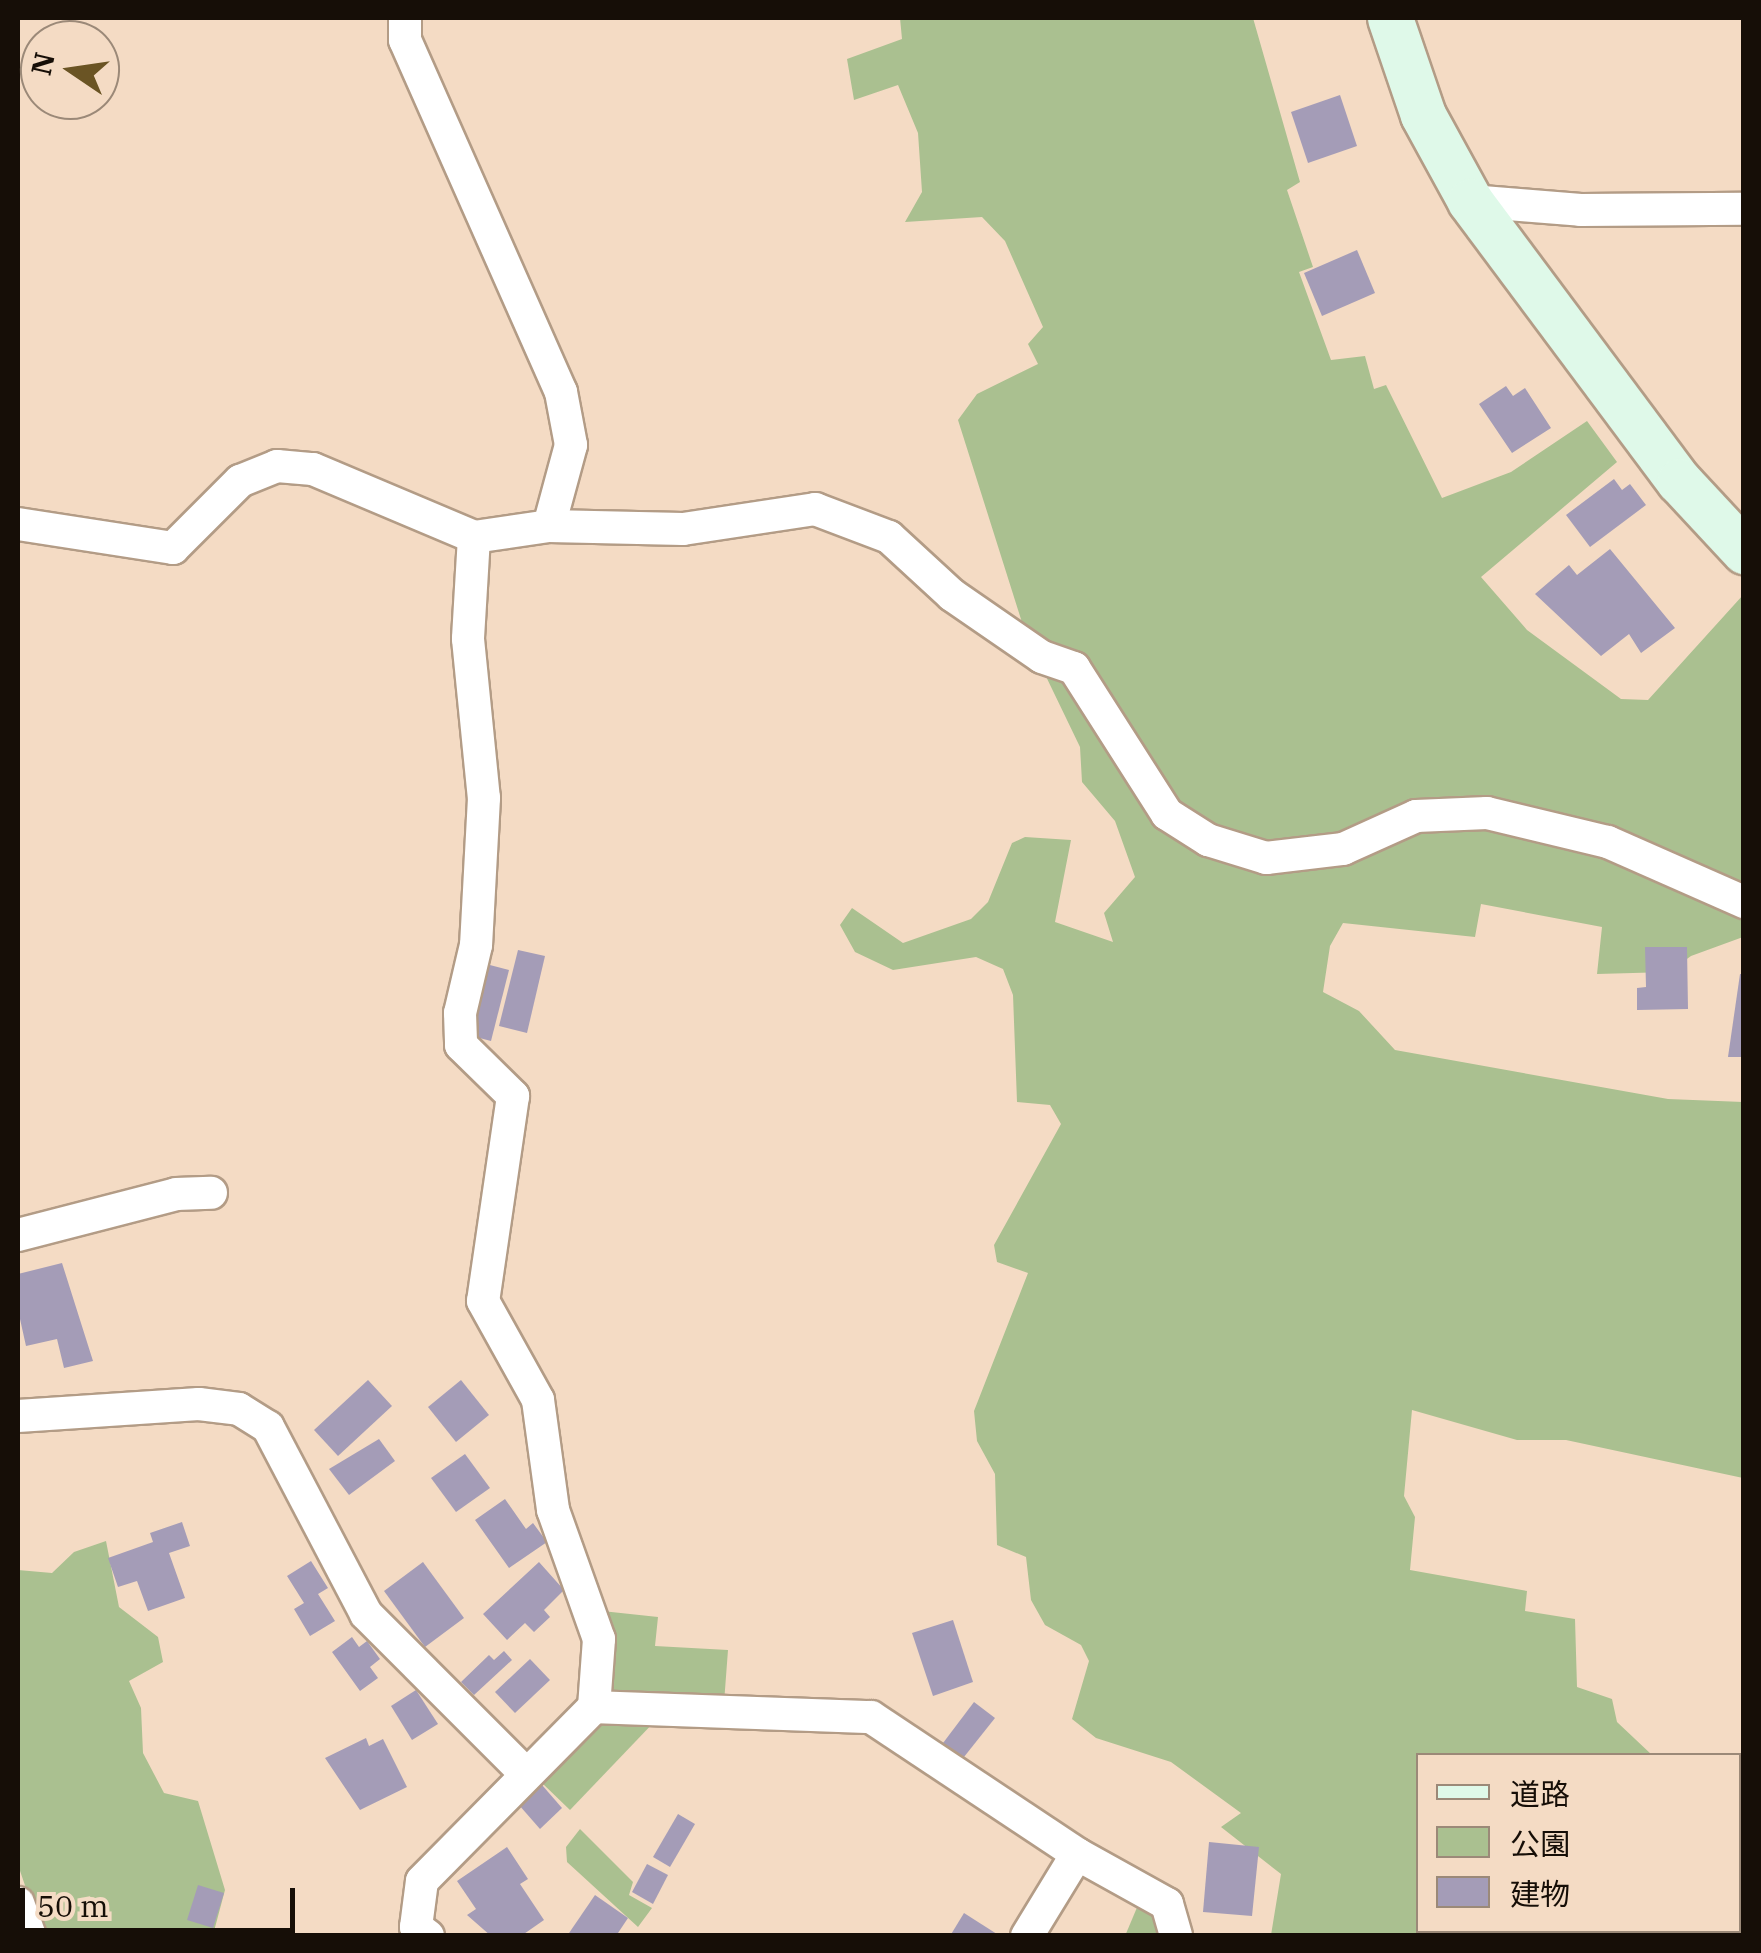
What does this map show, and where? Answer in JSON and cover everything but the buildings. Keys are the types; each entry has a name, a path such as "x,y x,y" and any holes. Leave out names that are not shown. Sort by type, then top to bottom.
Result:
{"street":[{"path":"405,18 405,40 560,392 571,445 549,526"},
{"path":"1390,18 1423,115 1470,201 1617,401 1744,551"},
{"path":"1470,201 1581,210 1744,209"},
{"path":"18,524 173,548 240,481 277,466 313,469 474,537 549,526 683,529 815,509 890,537 952,595 1042,657 1074,668 1128,743 1167,814 1208,840 1266,858 1343,850 1416,816 1487,813 1608,842 1744,902"},
{"path":"428,1936 416,1927 422,1880 594,1706 599,1639 553,1510 538,1400 483,1301 512,1096 461,1045 460,1014 476,944 484,798 468,640 474,537"},
{"path":"18,1235 176,1194 211,1192"},
{"path":"18,1416 199,1404 240,1410 268,1427 366,1614 526,1774"},
{"path":"594,1706 871,1717 1077,1854 1167,1904 1176,1936"},
{"path":"1027,1936 1077,1854"},
{"path":"18,1904 30,1936"}],"green space":[{"path":"900,18 1253,18 1300,182 1287,190 1313,267 1299,272 1331,360 1365,356 1374,389 1386,385 1442,498 1511,472 1587,421 1617,462 1481,577 1527,630 1621,699 1648,700 1743,595 1743,937 1691,956 1669,972 1597,974 1602,927 1481,904 1475,937 1343,923 1330,946 1323,992 1359,1011 1395,1050 1668,1099 1743,1102 1743,1478 1566,1440 1517,1440 1412,1410 1404,1496 1415,1517 1410,1570 1527,1591 1525,1611 1575,1619 1577,1687 1612,1699 1617,1722 1650,1753 1416,1753 1416,1933 1544,1935 1271,1935 1281,1874 1221,1827 1241,1813 1171,1762 1096,1738 1072,1719 1089,1661 1081,1645 1045,1625 1031,1600 1026,1557 997,1545 995,1474 977,1441 974,1411 1028,1273 997,1262 994,1245 1061,1124 1050,1105 1017,1102 1013,995 1003,969 976,957 893,970 855,952 840,925 852,908 903,943 971,919 988,902 1012,843 1025,837 1071,840 1055,922 1113,942 1104,913 1135,877 1115,821 1082,782 1080,747 1026,635 958,420 977,394 1038,364 1028,344 1043,327 1005,241 982,217 905,222 922,192 918,133 898,85 854,100 847,59 902,39"},
{"path":"106,1541 119,1607 158,1637 163,1662 129,1681 141,1708 143,1753 164,1793 198,1801 225,1890 213,1935 42,1935 18,1865 18,1570 52,1573 74,1552"},
{"path":"602,1611 658,1617 655,1646 728,1650 724,1703 605,1699"},
{"path":"657,1719 570,1810 542,1783 601,1722"},
{"path":"580,1829 633,1882 629,1895 652,1908 638,1927 567,1862 566,1847"},
{"path":"1141,1898 1171,1935 1125,1936"}]}
